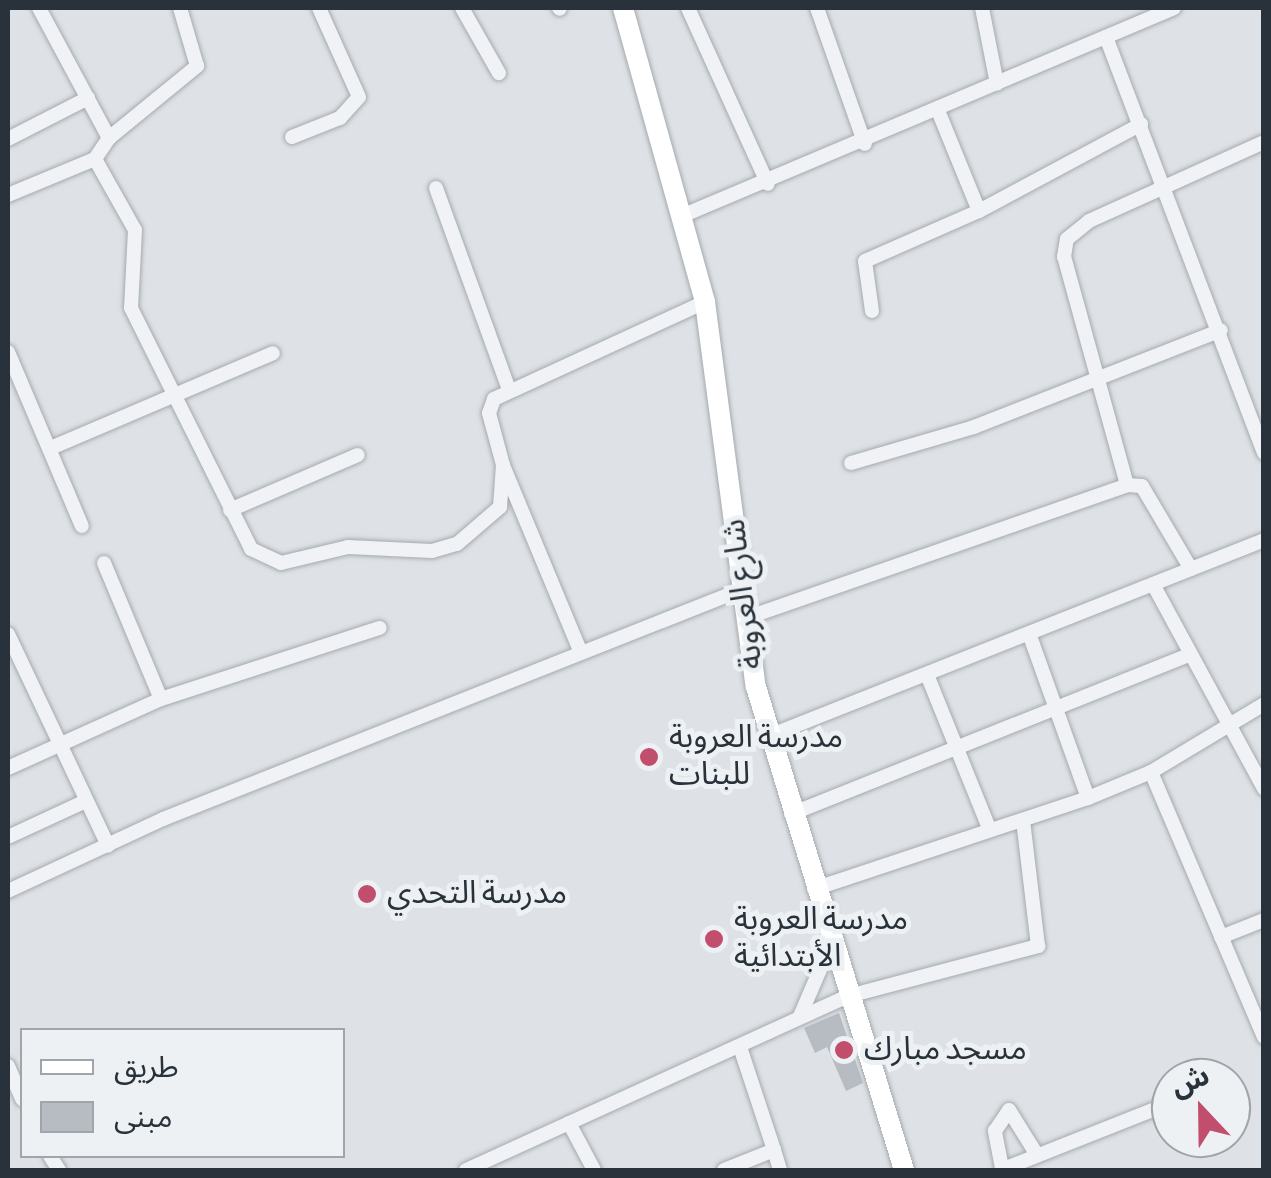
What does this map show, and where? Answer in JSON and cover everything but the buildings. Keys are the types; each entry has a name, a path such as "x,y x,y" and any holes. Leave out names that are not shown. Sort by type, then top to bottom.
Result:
{"street":[{"path":"40,8 109,138"},
{"path":"8,195 94,158 109,138 198,66 180,8"},
{"path":"292,138 340,118 359,97 319,8"},
{"path":"462,8 499,72"},
{"name":"شارع العروبة","path":"624,8 705,302 746,618 770,736 845,997 904,1170"},
{"path":"688,8 768,184"},
{"path":"817,8 866,144"},
{"path":"982,8 997,84"},
{"path":"684,216 866,144 1174,8"},
{"path":"1106,37 1221,330 1264,453"},
{"path":"8,140 88,98"},
{"path":"939,113 979,211"},
{"path":"872,310 865,261 979,211 1141,124"},
{"path":"1127,485 1102,376 1064,257 1066,239 1165,186 1264,142"},
{"path":"94,158 134,230 131,308 177,394 250,548 281,563 348,547 432,551 484,527 500,507 503,465"},
{"path":"436,188 508,387"},
{"path":"579,648 503,465 490,413 508,387 705,302"},
{"path":"852,463 974,427 1221,330"},
{"path":"8,352 53,447 82,526"},
{"path":"53,447 273,352"},
{"path":"230,510 358,455"},
{"path":"746,618 1127,485 1142,486 1191,569"},
{"path":"770,736 1031,639 1264,540"},
{"path":"104,563 161,699"},
{"path":"1154,586 1264,789"},
{"path":"8,891 579,648 743,589"},
{"path":"8,768 161,699 380,628"},
{"path":"1031,639 1088,798"},
{"path":"9,644 108,846"},
{"path":"792,814 958,747 1060,712 1189,655"},
{"path":"928,677 990,828"},
{"path":"814,889 1088,798 1151,772 1264,704"},
{"path":"1151,772 1264,1038"},
{"path":"8,837 86,802"},
{"path":"468,1170 845,997 1038,946 1023,820"},
{"path":"1221,937 1264,920"},
{"path":"800,1016 830,944"},
{"path":"740,1047 780,1170"},
{"path":"8,1066 20,1094"},
{"path":"1037,1155 1008,1110 995,1130 1002,1169 1151,1111"},
{"path":"569,1123 594,1170"},
{"path":"724,1170 774,1150"}],"place":[{"name":"مدرسة العروبة للبنات","path":"649,757"},
{"name":"مدرسة التحدي","path":"367,894"},
{"name":"مدرسة العروبة الأبتدائية","path":"714,939"},
{"name":"مسجد مبارك","path":"844,1050"}]}
